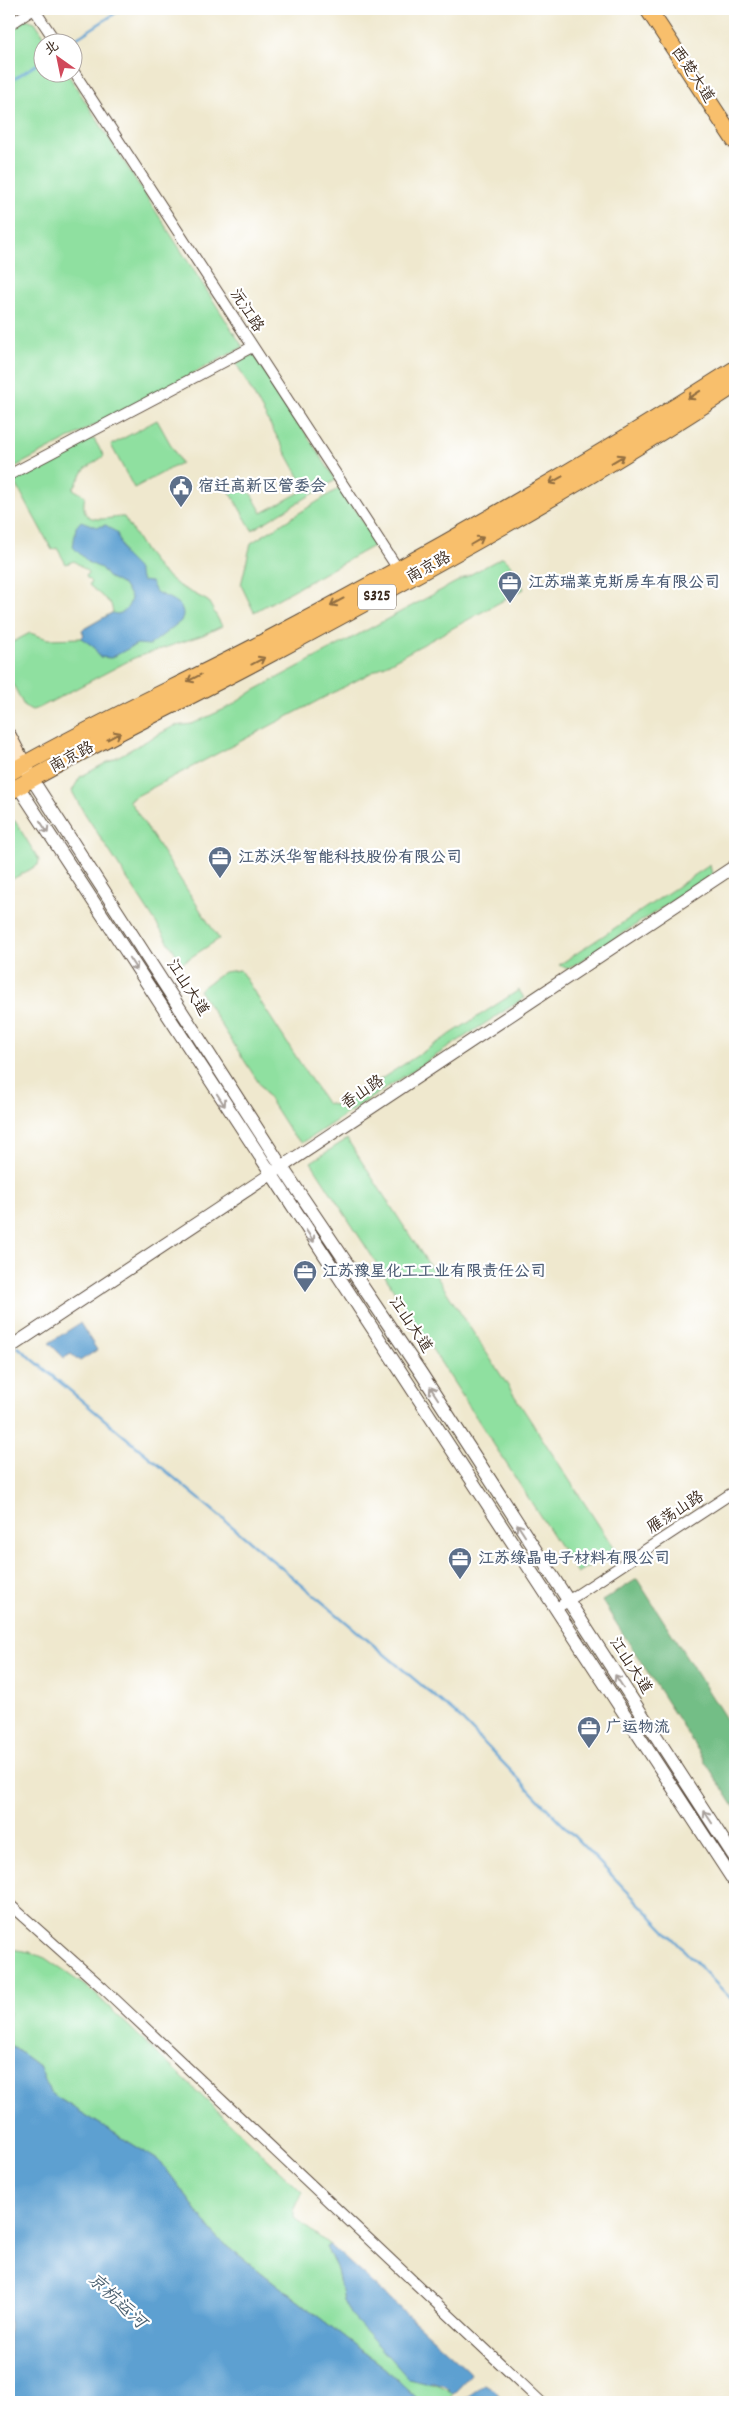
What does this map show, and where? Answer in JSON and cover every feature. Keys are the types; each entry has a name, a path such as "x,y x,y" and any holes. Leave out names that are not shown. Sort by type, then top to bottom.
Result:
{"main road":[{"name":"西楚大道","path":"648,9 735,141"},
{"name":"南京路","path":"16,777 398,569 566,474 735,369"},
{"name":"南京路","path":"16,777 419,574 570,488 668,429 735,385"},
{"name":"江山大道","path":"9,736 16,777"}],"street":[{"path":"9,25 34,9 49,32"},
{"name":"沅江路","path":"80,82 398,569"},
{"path":"9,476 252,347"},
{"name":"江山大道","path":"16,777 421,1373 562,1605 735,1883"},
{"name":"江山大道","path":"16,777 270,1175 735,1858"},
{"name":"香山路","path":"12,1345 735,866"},
{"name":"雁荡山路","path":"562,1605 735,1492"},
{"path":"9,1904 103,1988 541,2402"}],"green space":[{"path":"26,19 35,22 42,32 32,32 32,82 73,82 243,347 9,470 9,30"},
{"path":"254,354 336,480 252,530 230,492 245,483 262,513 306,489 236,363"},
{"path":"157,420 181,463 134,488 111,445"},
{"path":"94,439 104,456 85,469 73,489 85,496 84,507 86,513 96,519 124,517 145,551 159,569 179,586 208,601 222,626 203,635 134,658 32,710 24,706 9,676 9,644 30,633 48,639 81,638 84,635 82,630 113,612 111,604 89,585 91,582 86,577 88,572 74,561 66,564 57,548 52,550 15,482 21,476 87,440"},
{"path":"341,487 376,543 375,545 254,612 241,585 251,543"},
{"path":"503,557 510,564 524,589 380,668 129,800 219,939 182,963 80,806 72,791 80,777 174,726 192,724 231,706 253,691"},
{"path":"9,821 15,821 39,860 38,865 9,881"},
{"path":"710,865 712,875 568,969 559,965"},
{"path":"240,970 326,1103 334,1105 350,1099 519,990 524,998 302,1143 291,1133 199,990 224,972"},
{"path":"347,1139 615,1550 577,1573 311,1162"},
{"path":"637,1579 735,1733 735,1808 602,1601"},
{"path":"11,1949 30,1952 45,1958 91,1990 302,2192 294,2210 294,2218 330,2245 326,2247 337,2269 343,2300 409,2379 437,2384 453,2394 446,2402 421,2402 387,2370 217,2238 161,2162 50,2093 40,2067 9,2044 9,1969 11,1968 9,1951"}],"water":[{"path":"81,521 97,527 106,525 117,533 124,555 137,568 142,581 151,582 156,592 171,599 180,606 183,615 181,621 150,645 137,644 111,658 99,657 94,647 81,638 84,635 82,630 112,613 117,614 125,611 131,597 123,585 108,577 101,568 89,563 73,547 76,527"},
{"path":"80,1323 97,1350 80,1361 71,1354 64,1358 49,1343"},
{"name":"京杭运河","path":"9,2044 40,2067 50,2093 161,2162 217,2238 387,2370 421,2402 9,2402"},
{"path":"330,2245 468,2370 471,2375 453,2394 444,2385 409,2379 350,2314 343,2300 337,2269 326,2247"},
{"path":"485,2384 495,2390 504,2402 460,2402"}],"waterway":[{"path":"82,35 122,9"},
{"path":"9,82 32,67"},
{"path":"18,1347 457,1715 735,2003"}],"place":[{"name":"宿迁高新区管委会","path":"181,508"},
{"name":"江苏瑞莱克斯房车有限公司","path":"510,604"},
{"name":"江苏沃华智能科技股份有限公司","path":"220,879"},
{"name":"江苏豫星化工工业有限责任公司","path":"305,1293"},
{"name":"江苏绿晶电子材料有限公司","path":"460,1580"},
{"name":"广运物流","path":"589,1749"}]}
